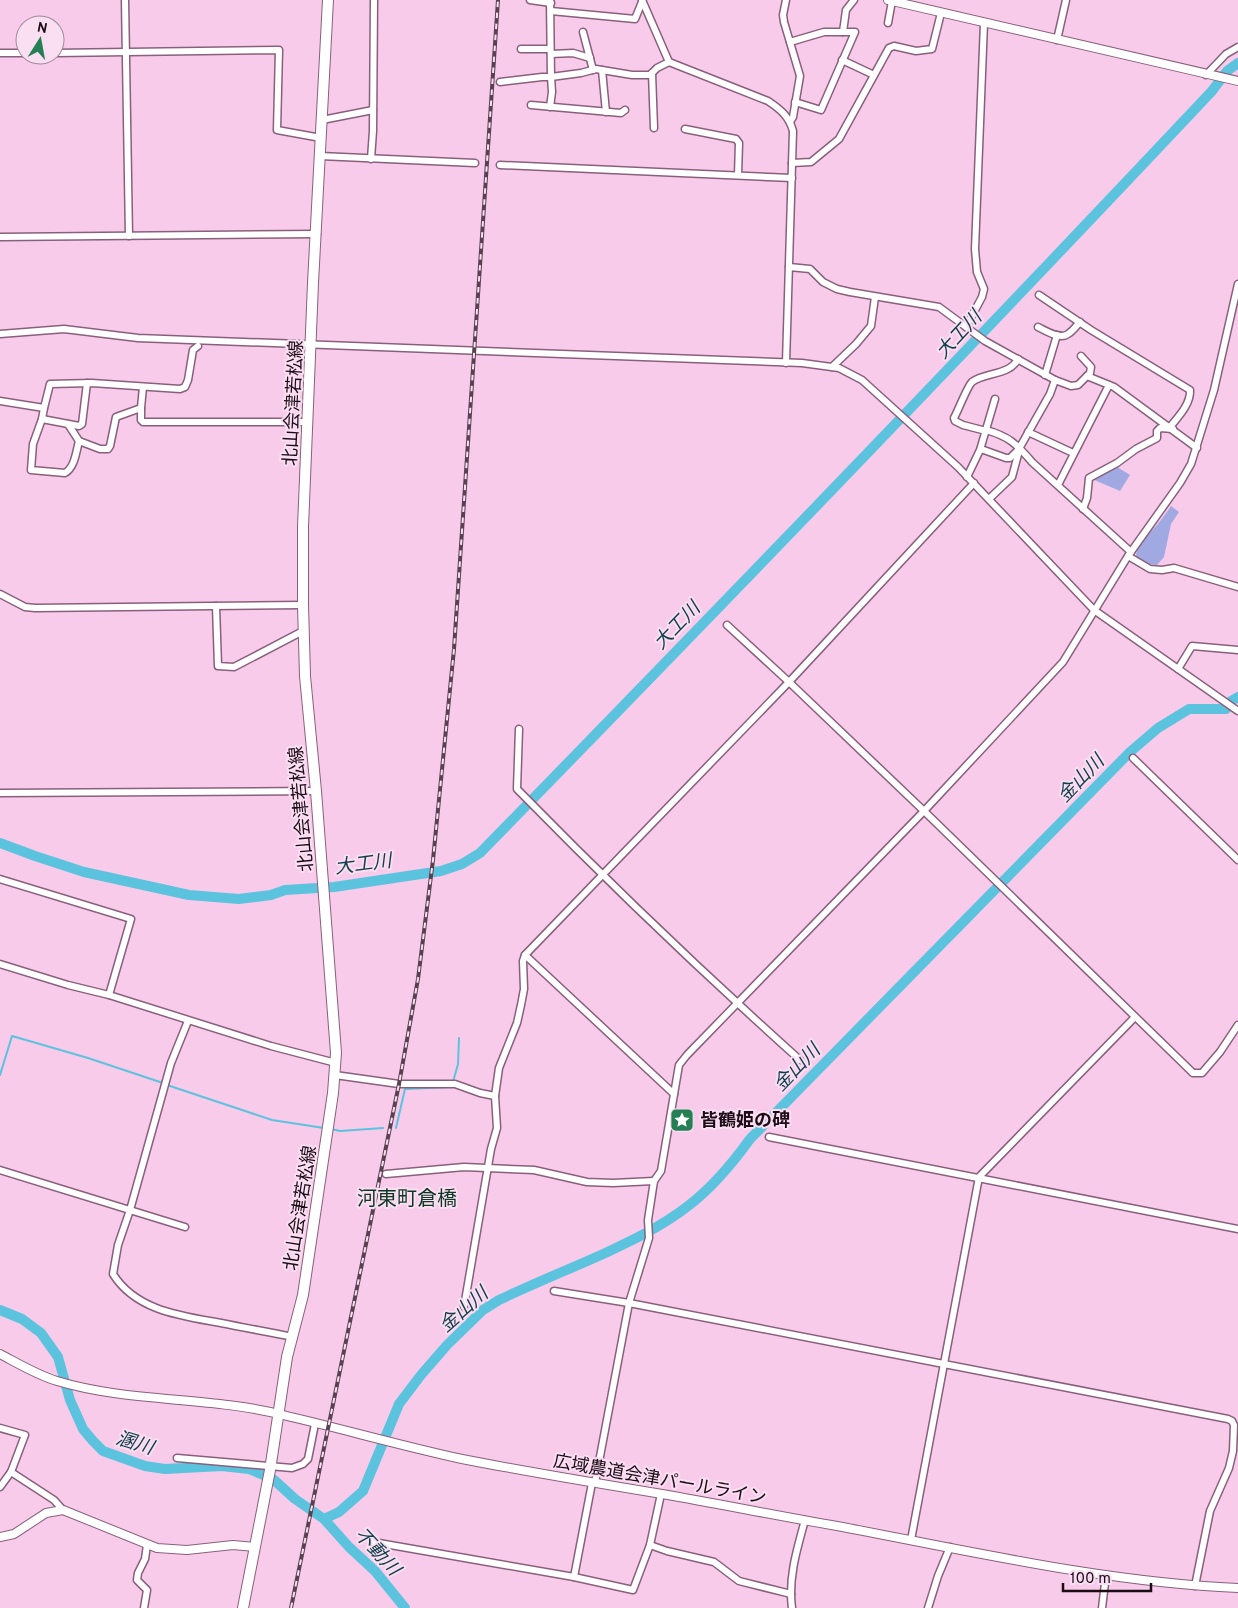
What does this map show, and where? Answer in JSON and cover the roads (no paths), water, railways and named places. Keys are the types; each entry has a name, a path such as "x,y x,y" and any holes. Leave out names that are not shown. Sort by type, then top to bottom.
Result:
{"main road":[{"name":"北山会津若松線","path":"242,1608 267,1489 287,1357 303,1295 336,1076 325,898 305,676 302,605 303,527 328,0"}],"street":[{"path":"126,0 129,236"},
{"path":"371,159 374,0"},
{"path":"530,0 550,1 552,92 550,107"},
{"path":"786,0 783,15 800,76 793,117 790,122"},
{"path":"843,32 846,10 854,0"},
{"path":"888,23 890,0 913,3 941,13 1238,81"},
{"path":"1057,40 1066,0"},
{"path":"551,11 635,19 642,1"},
{"path":"642,1 669,62 768,101 781,110 790,122 793,131 786,363"},
{"path":"792,163 812,162 839,139 887,50 891,46 916,51 932,49 941,13"},
{"path":"966,327 984,290 977,272 975,249 984,23"},
{"path":"583,32 593,70"},
{"path":"790,42 824,32 855,32 821,110 796,102"},
{"path":"1206,75 1226,54 1238,47"},
{"path":"65,53 279,50 277,130 321,138"},
{"path":"521,50 573,53 590,58"},
{"path":"0,53 15,53"},
{"path":"842,60 874,75"},
{"path":"500,82 551,77 593,70 632,75 650,75 657,68 669,62"},
{"path":"602,70 606,112"},
{"path":"652,73 654,128"},
{"path":"531,105 621,113 625,110"},
{"path":"322,120 373,110"},
{"path":"685,129 736,139 739,143 738,175"},
{"path":"320,156 475,163"},
{"path":"500,165 792,178"},
{"path":"0,237 317,234"},
{"path":"789,267 810,269 823,282 850,292 939,307 985,341 1055,380 1075,386 1090,372 1090,367 1081,356"},
{"path":"574,1577 630,1302 648,1238 648,1220 654,1181 661,1171 680,1064 736,1003 924,811 1064,662 1129,554 1180,483 1191,464 1214,390 1238,284"},
{"path":"1040,295 1190,390 1188,402 1171,428"},
{"path":"832,367 856,344 871,326 876,297"},
{"path":"1038,327 1064,336 1080,322"},
{"path":"0,334 64,330 138,338 802,363 839,368 862,380 974,483 1094,610 1237,710"},
{"path":"1046,375 1057,335"},
{"path":"68,424 78,441 75,460 69,471 65,473 32,472 33,444 42,419 50,384 87,383 180,389 185,387 188,380 193,350 198,346"},
{"path":"1018,359 1011,368 974,381 968,386 966,396 954,418 955,421 963,425 998,433 1020,447 1034,463 1129,554 1150,569 1174,568 1238,587"},
{"path":"1087,376 1114,386 1197,448"},
{"path":"989,499 1012,477 1020,447 1050,394 1055,380"},
{"path":"42,419 79,426 82,424 87,383"},
{"path":"1058,485 1108,385"},
{"path":"144,387 141,420 149,424 308,422"},
{"path":"967,477 980,449 995,399"},
{"path":"0,401 44,408"},
{"path":"78,441 100,449 108,449 116,417 141,408"},
{"path":"1083,508 1087,498 1090,478 1157,438 1158,429 1171,428"},
{"path":"1028,432 1073,453"},
{"path":"980,449 1010,458 1020,447"},
{"path":"464,1307 491,1149 497,1128 495,1096 499,1068 517,1023 524,989 523,961 525,955 789,682 974,483"},
{"path":"0,594 25,608 302,605"},
{"path":"216,606 218,666 234,667 303,631"},
{"path":"727,625 924,811 1194,1073 1202,1072 1220,1052 1238,1026"},
{"path":"1178,669 1192,646 1238,650"},
{"path":"519,730 517,789 602,876 736,1003 800,1060"},
{"path":"1133,758 1238,860"},
{"path":"0,793 316,791"},
{"path":"0,879 131,919 109,995"},
{"path":"525,955 674,1094"},
{"path":"0,964 68,985 109,995 271,1046 336,1063"},
{"path":"911,1540 979,1178 1136,1017"},
{"path":"188,1021 170,1063 130,1210 118,1245 113,1274 124,1288 147,1304 173,1314 293,1336"},
{"path":"336,1076 399,1084 452,1084 495,1096"},
{"path":"769,1137 1238,1230"},
{"path":"386,1174 464,1167 534,1170 587,1182 654,1181"},
{"path":"0,1170 185,1227"},
{"path":"554,1291 630,1302 1232,1421 1234,1425 1233,1451 1229,1468 1210,1511 1195,1586"},
{"name":"広域農道会津パールライン","path":"0,1354 58,1381 80,1387 136,1395 236,1405 394,1444 485,1463 1106,1575 1144,1581 1238,1588"},
{"path":"177,1458 216,1460 270,1468 292,1468 303,1464 308,1459 315,1424"},
{"path":"0,1428 25,1435 11,1472 1,1482"},
{"path":"11,1472 54,1500 63,1510 147,1545 169,1550 233,1545 255,1547"},
{"path":"373,1542 574,1577 633,1590 650,1545 661,1494"},
{"path":"0,1537 14,1534 46,1513 63,1510"},
{"path":"792,1607 790,1586 805,1520"},
{"path":"144,1608 147,1590 137,1580 138,1573 146,1559 147,1545"},
{"path":"650,1545 714,1562 739,1581 791,1594"},
{"path":"928,1608 950,1547"},
{"path":"1102,1608 1106,1575"}],"waterway":[{"name":"大工川","path":"0,843 84,872 189,895 239,899 271,895 285,890 334,887 441,871 462,864 480,853 848,474 1212,91 1227,71 1238,63"},
{"name":"金山川","path":"324,1519 339,1512 363,1491 399,1404 447,1345 483,1310 499,1300 635,1239 678,1214 697,1199 722,1175 750,1139 1130,752 1158,728 1189,709 1226,709 1231,701 1238,697"},
{"path":"0,1075 12,1036 88,1058 163,1083"},
{"path":"453,1082 458,1064 459,1038"},
{"path":"167,1085 272,1120 324,1128"},
{"path":"396,1128 405,1089 452,1087"},
{"path":"331,1129 340,1131 383,1128"},
{"name":"溷川","path":"0,1310 22,1319 41,1333 58,1357 70,1400 83,1429 103,1451 145,1466 165,1469 222,1466 249,1469 273,1479 295,1499 324,1519 349,1547 375,1571 405,1608"}],"railway":[{"path":"291,1608 399,1084 418,979 433,860 454,649 498,0"}],"place":[{"name":"皆鶴姫の碑","path":"682,1120"}],"district":[{"name":"河東町倉橋","path":"407,1198"}],"water label":[{"name":"不動川","path":"378,1551"}]}
